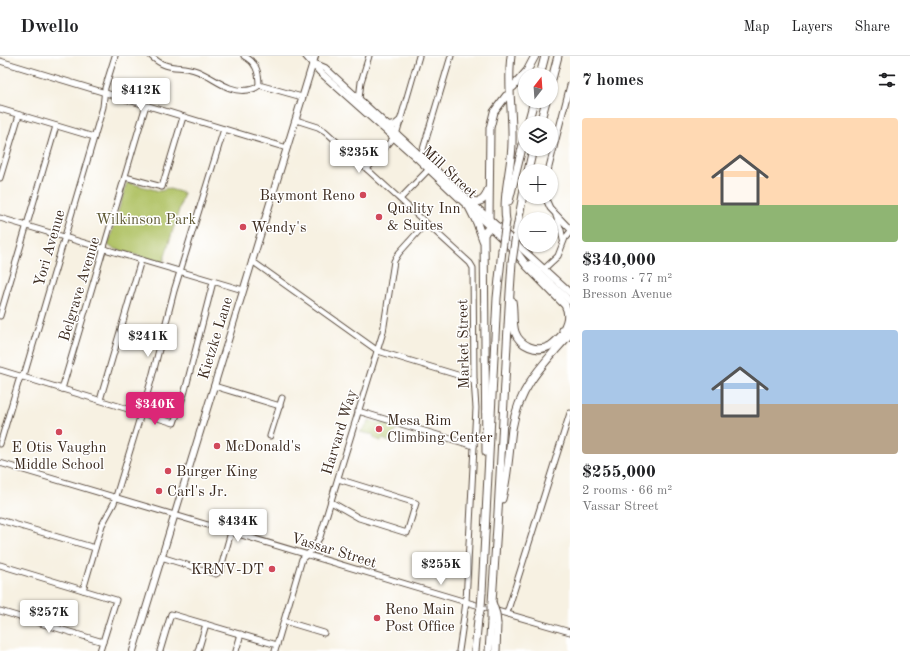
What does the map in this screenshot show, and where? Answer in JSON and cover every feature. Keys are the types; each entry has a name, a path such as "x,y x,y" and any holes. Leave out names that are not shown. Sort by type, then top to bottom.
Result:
{"highway":[{"path":"506,221 505,200 512,143 509,83 511,56"},
{"path":"513,87 527,71 535,56"},
{"path":"542,68 545,56"},
{"path":"555,68 558,57"},
{"path":"488,474 485,436 485,234 492,227 488,218 490,128 494,112 506,96"},
{"path":"479,651 498,298 506,221 511,192 520,156"},
{"path":"485,252 480,228 469,204 477,203 483,200 489,186"},
{"path":"489,651 495,610 492,599 512,262 521,204"},
{"path":"517,253 526,265 551,289 566,307 568,316 567,321 555,342"},
{"path":"511,279 514,327 519,339 526,346 537,349 547,347 555,342 570,326"},
{"path":"498,512 506,480 512,428 521,399 535,373 570,334"},
{"path":"475,651 480,619"},
{"path":"494,623 496,651"}],"main road":[{"name":"Mill Street","path":"306,56 314,59 359,99 388,126 396,136 469,204 517,253 570,301"},
{"name":"Mill Street","path":"314,59 324,75 421,156 430,168"},
{"name":"Kietzke Lane","path":"132,651 314,59"},
{"path":"388,126 397,124 401,120"},
{"name":"Mill Street","path":"469,204 488,218"},
{"name":"Mill Street","path":"492,227 544,269 570,293"}],"street":[{"path":"7,56 3,62 287,148"},
{"name":"Yori Avenue","path":"0,444 19,380 25,372 103,107 104,92 115,56"},
{"path":"151,56 165,66 196,71 233,90 246,90 256,88 259,85"},
{"path":"244,56 252,61 256,68 259,85"},
{"path":"359,99 361,82 369,56"},
{"path":"367,169 396,136 420,56"},
{"path":"421,156 451,56"},
{"path":"349,90 356,88 361,82"},
{"path":"259,85 302,98"},
{"path":"550,164 570,85"},
{"name":"Belgrave Avenue","path":"62,389 146,105"},
{"path":"0,109 94,137"},
{"path":"0,178 19,115"},
{"path":"125,177 162,188 183,117"},
{"name":"Market Street","path":"296,120 322,130 400,199 470,263 473,268 474,380 476,408 466,602 459,651"},
{"path":"0,316 56,126"},
{"path":"83,590 102,524 116,498 151,381 180,272 224,129"},
{"path":"400,199 430,168"},
{"path":"548,204 558,220 563,237 562,246"},
{"path":"550,208 570,229"},
{"path":"0,218 243,290"},
{"name":"Harvard Way","path":"275,651 302,559 311,551 319,540 338,480 383,332 394,262 399,253 426,223"},
{"path":"544,269 558,256 565,238 570,232"},
{"path":"100,400 141,260"},
{"path":"252,261 377,350 474,380"},
{"path":"0,370 174,423 185,391 213,282"},
{"path":"214,386 280,406"},
{"path":"270,436 282,398"},
{"path":"358,411 474,446"},
{"path":"508,613 570,413"},
{"name":"Vassar Street","path":"0,463 570,632"},
{"path":"331,502 359,518 407,533 416,502 338,480"},
{"path":"0,520 95,548"},
{"path":"161,557 216,574 220,571 231,532"},
{"path":"0,565 116,600 100,651"},
{"path":"0,611 103,642"},
{"path":"160,651 171,614 277,645"},
{"path":"284,621 324,634"},
{"path":"198,651 206,624"},
{"path":"236,651 241,634"}],"green space":[{"name":"Wilkinson Park","path":"127,182 159,191 166,188 184,193 163,263 112,248 108,245"},
{"name":"Mesa Rim Climbing Center","path":"369,420 382,424 383,422 398,427 389,442 383,439 381,441 373,438 374,435 360,432"}],"place":[{"name":"Baymont Reno","path":"363,195"},
{"name":"Quality Inn & Suites","path":"379,217"},
{"name":"Wendy's","path":"243,227"},
{"name":"Mesa Rim Climbing Center","path":"379,429"},
{"name":"E Otis Vaughn Middle School","path":"59,432"},
{"name":"McDonald's","path":"217,446"},
{"name":"Burger King","path":"168,471"},
{"name":"Carl's Jr.","path":"159,491"},
{"name":"KRNV-DT","path":"272,569"},
{"name":"Reno Main Post Office","path":"377,618"}]}
